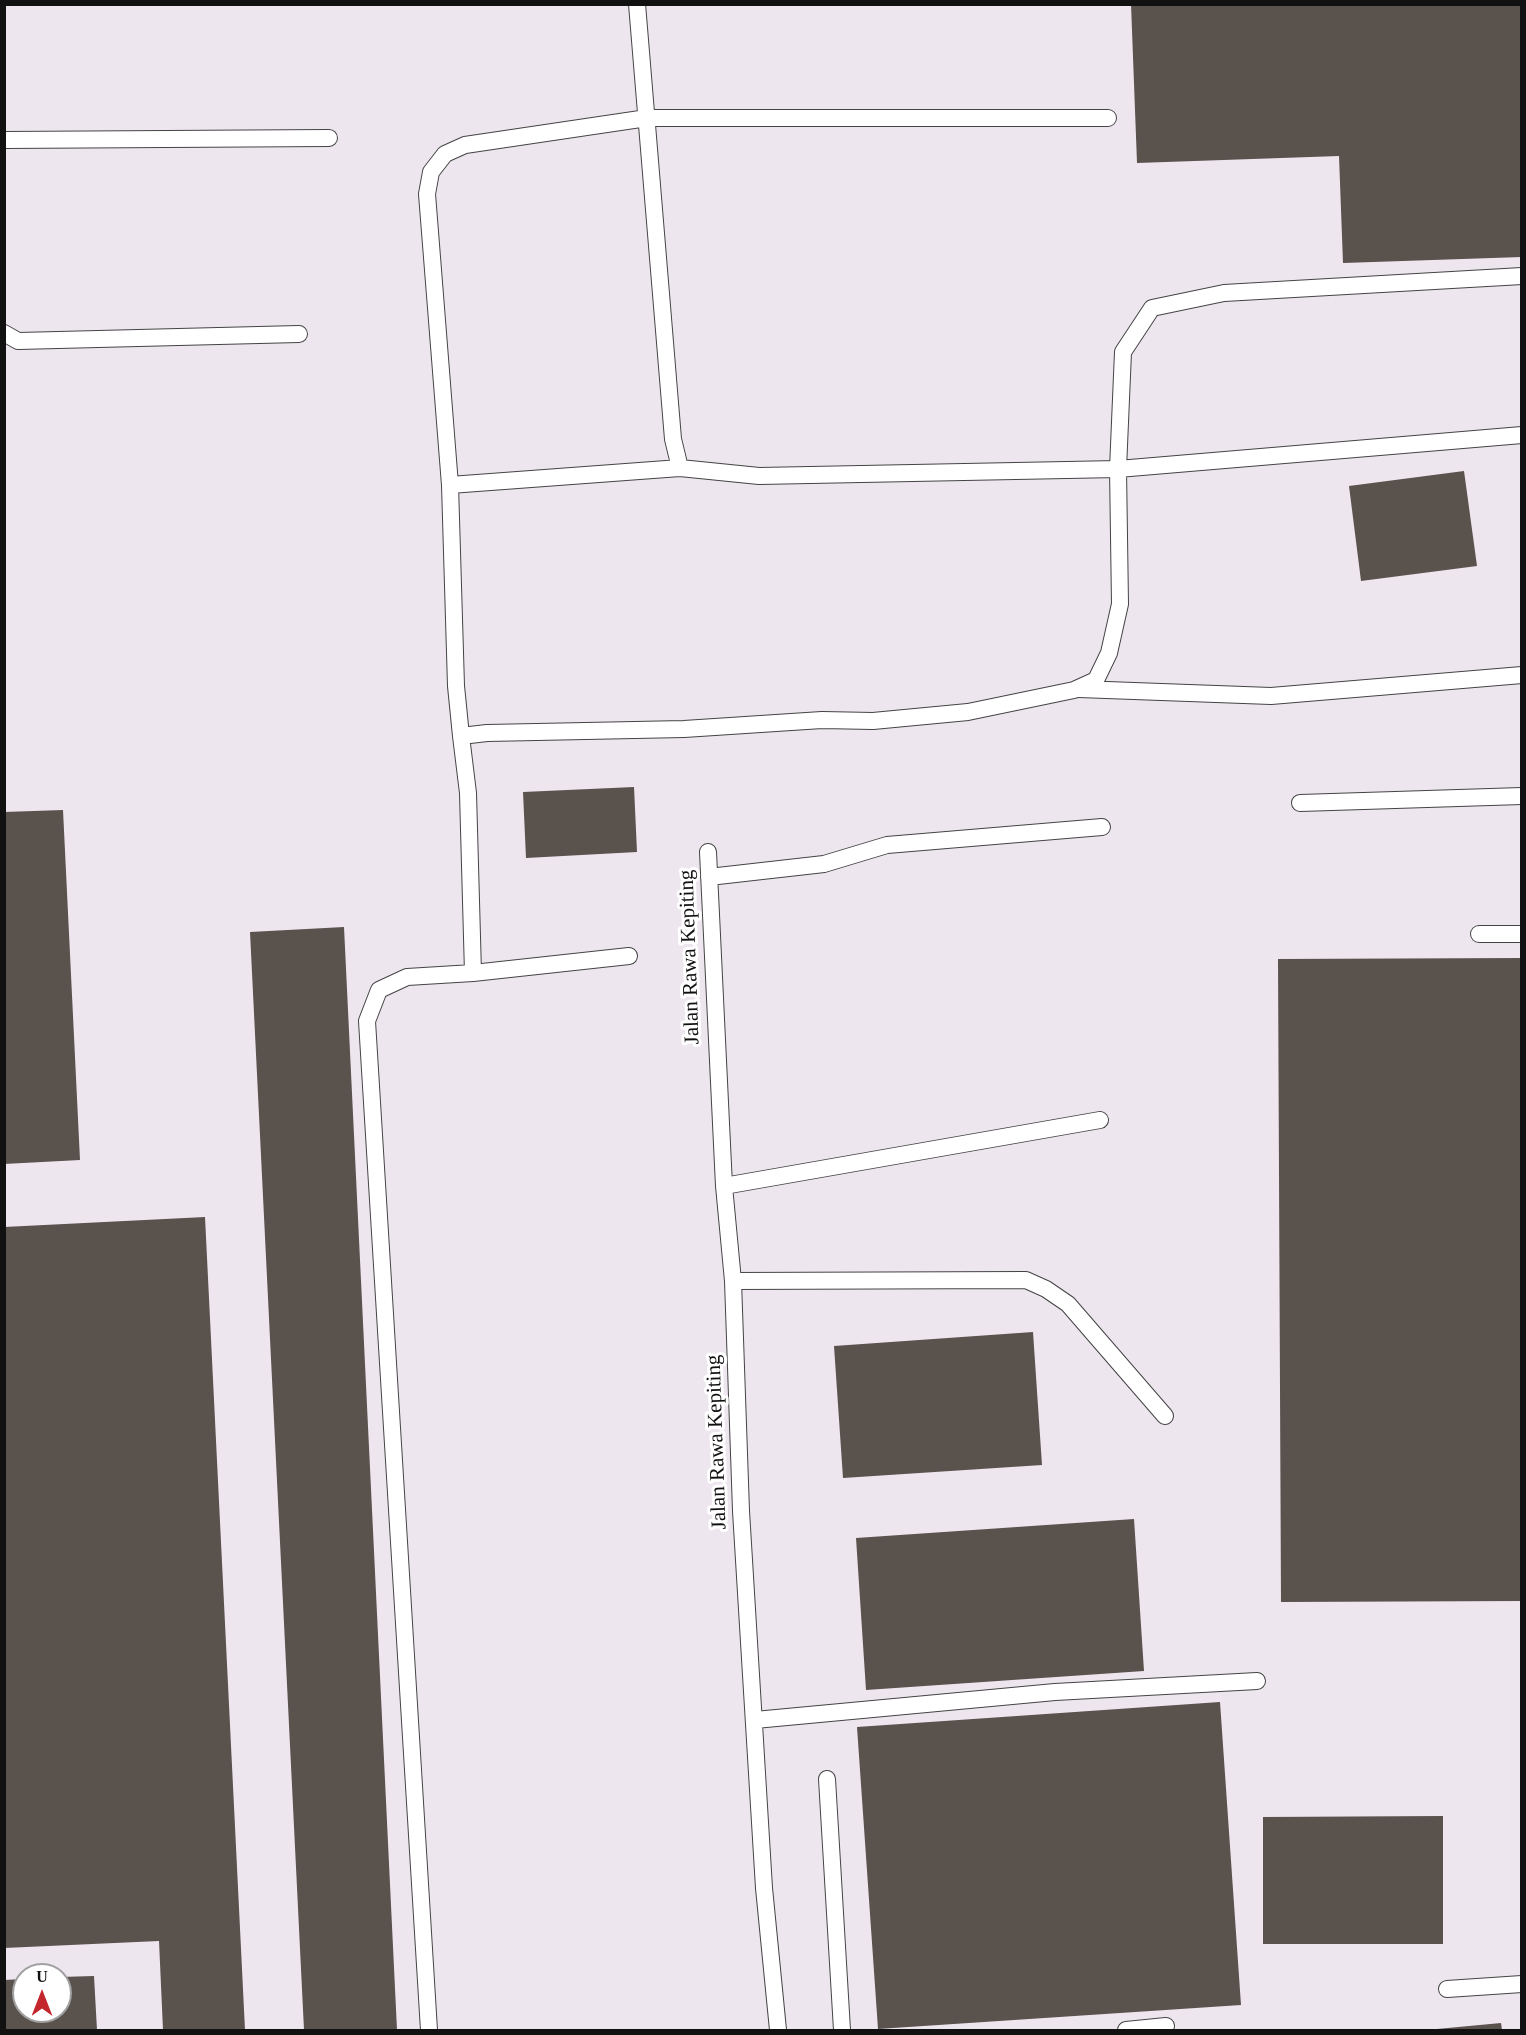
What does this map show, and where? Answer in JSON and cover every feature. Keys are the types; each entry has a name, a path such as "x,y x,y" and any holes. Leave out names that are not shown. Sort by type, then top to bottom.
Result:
{"lane":[{"path":"637,4 673,439 680,468"},
{"path":"473,973 468,793 456,686 450,485 427,194 431,172 445,154 465,145 647,118 1108,118"},
{"path":"4,140 329,138"},
{"path":"461,736 487,733 684,729 822,720 873,722 968,712 1076,689 1096,680 1109,653 1120,604 1118,469 1123,352 1152,308 1224,293 1521,276"},
{"path":"4,333 18,340 299,334"},
{"path":"450,485 680,468 759,476 1118,469 1521,435"},
{"path":"1076,689 1271,696 1521,675"},
{"path":"1300,803 1521,796"},
{"path":"709,877 824,864 887,845 1102,828"},
{"name":"Jalan Rawa Kepiting","path":"708,852 724,1186 733,1281 741,1511 764,1888 778,2031"},
{"path":"1479,934 1521,934"},
{"path":"429,2031 367,1021 379,990 407,977 473,973 628,956"},
{"path":"724,1186 1101,1120"},
{"path":"733,1281 1026,1280 1046,1288 1068,1304 1165,1416"},
{"path":"755,1720 1055,1692 1257,1681"},
{"path":"827,1779 842,2031"},
{"path":"1447,1989 1521,1984"},
{"path":"1126,2031 1166,2026"}],"shaded area":[{"path":"5,5 1521,5 1521,2030 5,2030"}],"building":[{"path":"1131,4 1522,4 1522,257 1343,263 1339,156 1137,163"},
{"path":"1464,471 1477,566 1361,581 1349,486"},
{"path":"634,787 637,852 526,858 523,792"},
{"path":"63,810 80,1160 4,1164 4,812"},
{"path":"344,927 397,2030 304,2030 250,932"},
{"path":"1522,958 1522,1601 1281,1602 1278,959"},
{"path":"205,1217 245,2030 163,2030 159,1941 4,1948 4,1227"},
{"path":"1033,1332 1042,1465 843,1478 834,1346"},
{"path":"1134,1519 1144,1671 866,1690 856,1538"},
{"path":"1220,1702 1241,2005 878,2029 857,1727"},
{"path":"1443,1816 1443,1944 1263,1944 1263,1817"},
{"path":"94,1976 97,2030 4,2030 4,1980 12,1980 12,2023 72,2023 72,1977"},
{"path":"1501,2023 1502,2030 1437,2030 1437,2029"}]}
